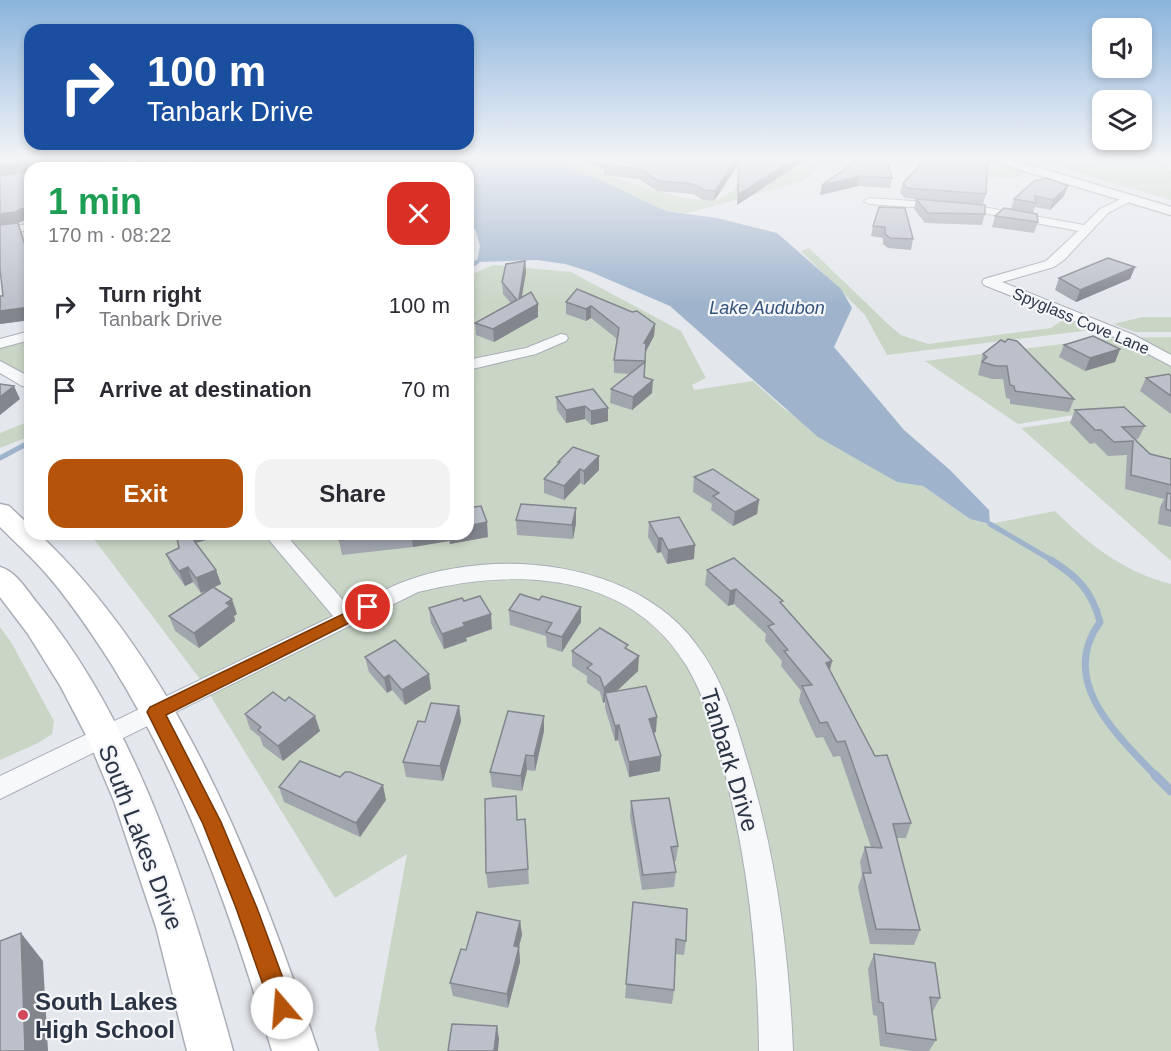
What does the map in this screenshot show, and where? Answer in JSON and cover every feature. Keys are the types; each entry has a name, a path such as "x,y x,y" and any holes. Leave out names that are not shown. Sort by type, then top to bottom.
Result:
{"main road":[{"path":"0,512 24,535"},
{"path":"29,540 50,560 86,603 124,657 156,712 216,833 272,975 295,1051"},
{"name":"South Lakes Drive","path":"0,577 40,628 74,681 104,738 137,813 171,908 210,1051"}],"street":[{"path":"944,206 972,208 1087,229 1104,211 1114,206"},
{"path":"1155,206 1171,211"},
{"path":"0,231 24,228"},
{"name":"Spyglass Cove Lane","path":"1087,229 1050,264 989,282 1129,338 1171,361"},
{"path":"0,344 24,337"},
{"path":"474,364 531,351 561,338"},
{"path":"0,366 24,379"},
{"path":"279,540 346,617"},
{"name":"Tanbark Drive","path":"0,788 411,587 440,578 472,572 504,570 534,571 587,581 618,593 643,607 666,625 686,646 702,670 722,720 742,784 765,897 775,986 776,1051"}],"green space":[{"path":"656,206 713,206 688,213 666,211"},
{"path":"809,248 901,335 928,344 1051,328 1064,319 1091,330 887,355 865,315 801,251"},
{"path":"493,265 571,272 681,331 706,378 692,385 694,390 753,381 783,408 897,482 923,486 970,519 990,524 1055,511 1080,535 1122,564 1171,584 1171,1051 379,1051 375,1029 407,854 335,898 200,679 95,540 474,540 474,273"},
{"path":"1143,317 1171,317 1171,332 1135,332 1113,324"},
{"path":"1171,337 1171,561 1021,428 1123,413 1117,408 1018,424 925,361 1111,338"},
{"path":"24,340 24,373 0,361 0,348"},
{"path":"24,423 24,438 0,448 0,433"},
{"path":"0,627 11,642 54,721 52,734 0,760"}],"water":[{"name":"Lake Audubon","path":"474,206 656,206 666,211 717,218 777,233 841,289 852,308 834,347 904,430 950,470 989,510 990,524 970,519 923,486 897,482 818,437 670,306 591,272 565,264 537,260 477,262 480,246"}],"building":[{"path":"0,206 24,206 24,209 15,212 0,214"},
{"path":"922,206 985,206 985,214 928,213"},
{"path":"879,207 905,208 913,239 890,238 885,234 885,227 873,226"},
{"path":"1004,208 1037,214 1038,222 995,216"},
{"path":"18,223 24,242 24,308 0,311 0,296 3,296 0,269 0,225"},
{"path":"1108,258 1135,267 1080,290 1059,278"},
{"path":"525,261 519,299 531,292 538,304 493,329 475,323 517,300 502,282 506,264"},
{"path":"577,289 632,312 637,311 655,324 644,343 646,343 645,361 614,360 619,328 591,306 586,309 566,302"},
{"path":"1093,336 1120,349 1090,358 1064,345"},
{"path":"1008,339 1017,341 1074,399 1015,391 1014,386 1010,385 1007,366 982,362 987,357 983,354 1001,340 1005,342"},
{"path":"645,362 644,377 653,380 633,397 611,389"},
{"path":"1169,374 1171,376 1171,396 1146,378"},
{"path":"0,384 14,386 0,397"},
{"path":"593,389 608,408 591,411 585,406 566,410 556,397"},
{"path":"1124,407 1145,426 1122,427 1150,454 1171,459 1171,485 1131,475 1133,441 1114,442 1101,430 1095,430 1075,410"},
{"path":"573,447 599,456 584,471 580,469 564,486 544,479 560,462 558,462"},
{"path":"713,469 759,500 735,512 713,496 719,493 694,477"},
{"path":"1167,493 1171,494 1171,511 1166,509"},
{"path":"521,504 576,508 572,525 516,520"},
{"path":"481,506 487,522 474,525 474,507"},
{"path":"679,517 695,545 668,550 649,522"},
{"path":"177,540 194,540 216,570 196,578 188,567 179,571 166,554 179,548"},
{"path":"734,558 783,601 780,602 832,661 826,663 875,756 887,755 911,823 893,824 920,930 876,929 863,873 871,873 865,847 882,848 845,741 837,742 827,722 820,723 802,686 812,685 784,651 788,650 768,626 774,624 736,589 730,591 707,570"},
{"path":"213,587 232,599 226,603 230,606 194,633 169,616"},
{"path":"520,594 539,600 542,596 581,607 562,637 546,632 552,623 509,610"},
{"path":"480,596 491,614 463,623 465,626 442,634 429,608 462,598 464,601"},
{"path":"600,628 628,645 625,648 639,656 604,688 600,677 587,668 592,664 572,651"},
{"path":"395,640 429,674 402,690 389,675 384,678 365,657"},
{"path":"646,686 657,717 649,719 661,756 629,762 619,725 615,726 605,693"},
{"path":"273,692 285,701 289,697 315,716 278,746 258,730 261,727 245,714"},
{"path":"431,703 459,706 440,766 403,762 418,721 425,722"},
{"path":"508,711 544,716 534,756 526,755 521,776 490,772"},
{"path":"300,761 340,777 345,772 350,772 383,785 356,823 279,787"},
{"path":"516,796 517,820 525,819 528,869 486,873 485,799"},
{"path":"669,798 678,846 671,847 676,872 643,875 631,801"},
{"path":"633,902 687,909 686,941 676,939 674,990 626,984"},
{"path":"477,912 520,921 514,946 519,947 507,994 450,983 461,949 466,950"},
{"path":"21,933 25,1051 0,1051 0,941"},
{"path":"874,954 935,963 940,998 930,997 936,1040 886,1033 883,1003 879,1002"},
{"path":"452,1024 497,1026 494,1051 448,1051"}],"waterway":[{"path":"0,458 24,445"},
{"path":"990,524 1053,561"},
{"path":"1051,560 1069,572 1083,586 1097,611 1100,622 1088,644 1085,665 1089,686 1097,706 1125,743 1157,777"},
{"path":"1157,777 1171,791"}],"place":[{"name":"South Lakes High School","path":"23,1015"}],"route":[{"path":"282,1008 247,908 212,822 156,712 368,607"}]}
